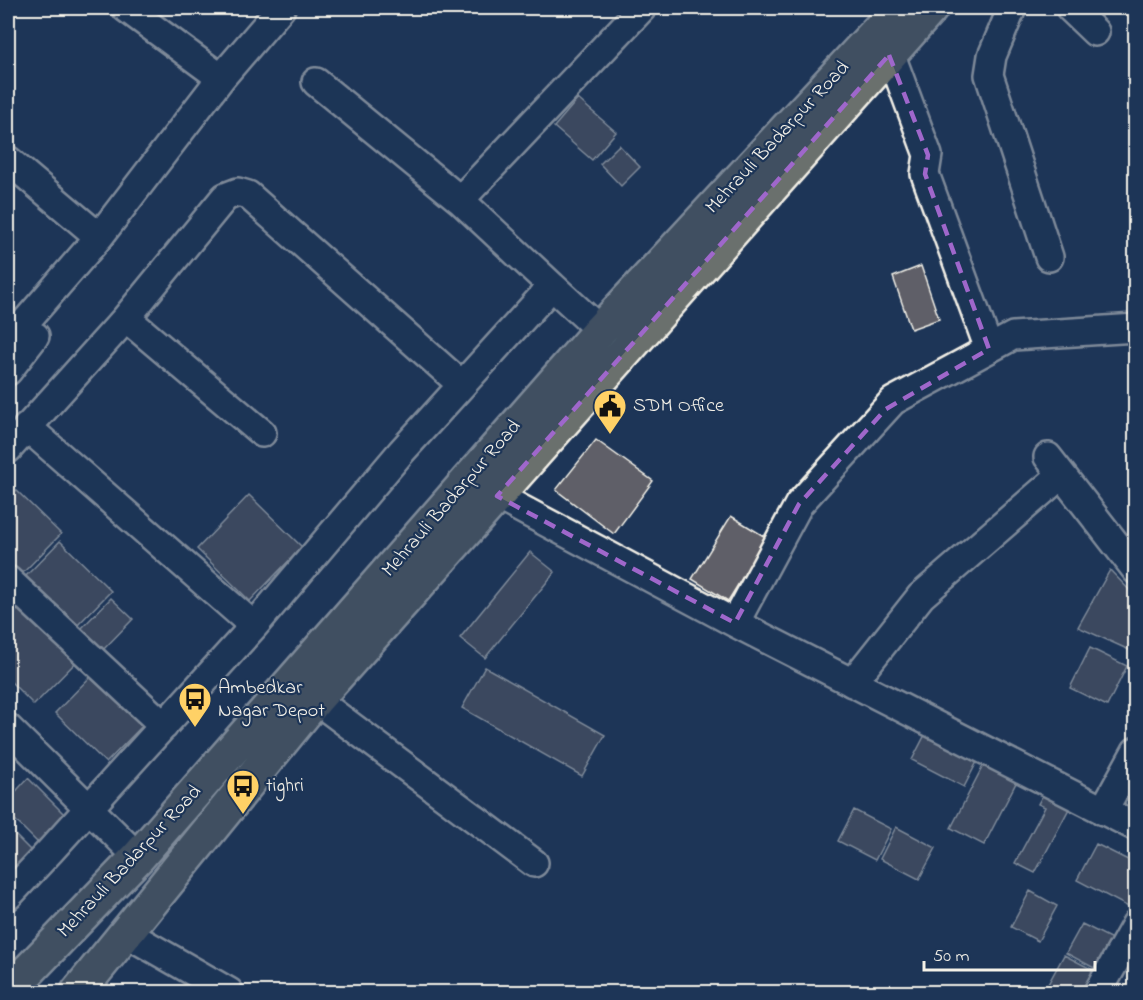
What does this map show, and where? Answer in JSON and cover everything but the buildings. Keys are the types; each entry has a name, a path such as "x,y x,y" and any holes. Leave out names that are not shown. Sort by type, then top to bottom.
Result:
{"main road":[{"name":"Mehrauli Badarpur Road","path":"8,993 138,857 496,496 899,8"},
{"name":"Mehrauli Badarpur Road","path":"78,993 286,737 304,691 600,330 738,204 889,55 931,8"}],"street":[{"path":"130,8 221,78"},
{"path":"460,200 642,8"},
{"path":"1012,8 992,56 989,75 1048,257"},
{"path":"1070,8 1095,32"},
{"path":"8,342 99,237 277,9"},
{"path":"889,55 896,66 928,155 925,174 989,349"},
{"path":"316,82 460,200 600,330"},
{"path":"8,160 99,237"},
{"path":"8,449 126,318 225,197 238,192 248,195 462,385"},
{"path":"8,896 254,626 402,451 552,286"},
{"path":"126,318 261,433"},
{"path":"735,623 799,504 893,401 1013,336 1136,328"},
{"path":"8,371 35,336"},
{"path":"27,427 254,626"},
{"path":"852,683 921,596 1054,466 1136,570"},
{"path":"496,496 735,623 1136,827"},
{"path":"8,580 164,726"},
{"path":"304,691 534,863"},
{"path":"8,728 138,857"},
{"path":"1103,811 1136,751"},
{"path":"1098,993 1136,924"},
{"path":"126,933 229,993"}],"highlighted area":[{"path":"889,55 928,155 925,174 989,349 886,409 799,504 735,623 497,496"}],"place":[{"name":"SDM Office","path":"610,435"},
{"name":"Ambedkar Nagar Depot","path":"195,728"},
{"name":"tighri","path":"243,815"}]}
